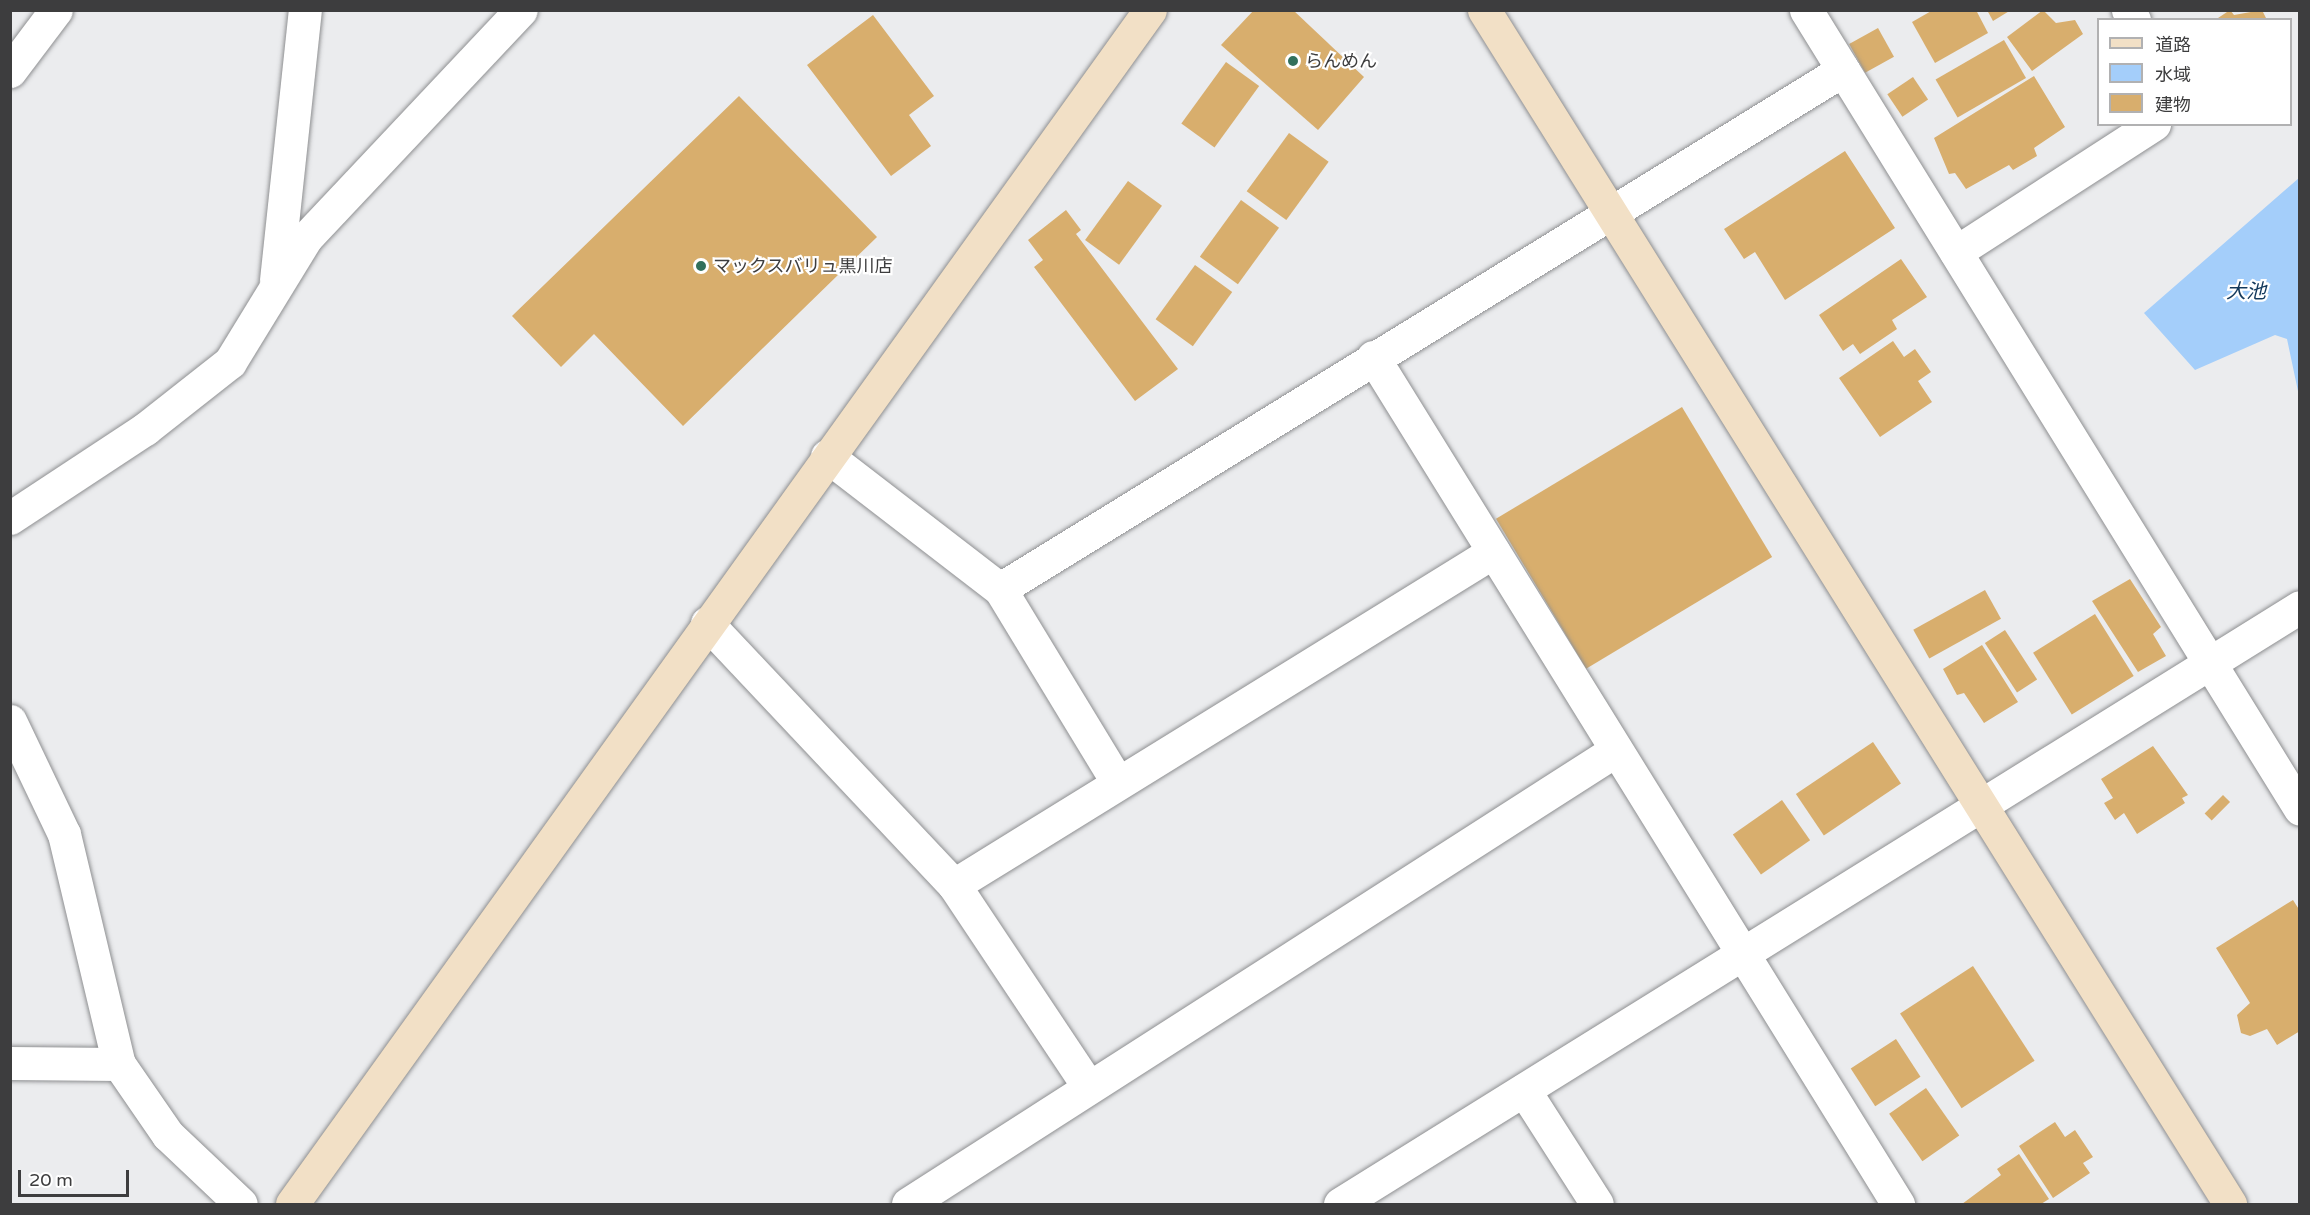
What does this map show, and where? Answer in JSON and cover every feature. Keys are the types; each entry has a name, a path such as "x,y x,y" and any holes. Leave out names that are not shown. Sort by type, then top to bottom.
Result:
{"street":[{"path":"10,70 56,10"},
{"path":"275,290 305,10"},
{"path":"10,518 145,429 230,362 306,238 521,10"},
{"path":"292,1204 827,456 1150,10"},
{"path":"1484,10 2230,1204"},
{"path":"1806,10 2300,809"},
{"path":"1000,589 1373,357 1611,214 1843,70"},
{"path":"1956,252 2151,126"},
{"path":"1373,357 1898,1204"},
{"path":"827,456 1000,589 1118,783"},
{"path":"954,885 1493,552"},
{"path":"1340,1204 2300,607"},
{"path":"707,623 954,885 1088,1086"},
{"path":"10,721 64,834 119,1064 168,1135 241,1204"},
{"path":"908,1204 1088,1086 1616,750"},
{"path":"10,1063 119,1064"},
{"path":"1524,1090 1597,1204"}],"water":[{"name":"大池","path":"2299,178 2299,396 2287,339 2275,335 2195,370 2144,313"}],"building":[{"name":"らんめん","path":"1254,10 1293,10 1364,77 1318,130 1221,45"},
{"path":"1933,10 1976,10 1988,33 1935,63 1912,22"},
{"path":"1987,10 2011,10 1993,21"},
{"path":"2043,10 2056,23 2075,20 2083,34 2032,71 2007,37"},
{"path":"2230,10 2234,15 2262,10 2266,18 2218,18"},
{"path":"873,15 934,96 909,115 931,146 891,176 807,65"},
{"path":"1878,28 1894,57 1865,73 1849,44"},
{"path":"2004,40 2026,78 1958,118 1936,80"},
{"path":"1226,62 1259,86 1214,148 1181,123"},
{"path":"2034,76 2065,127 2034,148 2037,156 2013,170 2009,165 1966,189 1955,173 1949,174 1934,138"},
{"path":"1913,77 1928,99 1902,117 1887,94"},
{"path":"739,96 877,237 683,426 594,334 561,367 512,316"},
{"path":"1289,133 1329,162 1286,220 1247,191"},
{"path":"1845,151 1895,228 1785,300 1755,252 1744,259 1724,229"},
{"path":"1128,181 1162,206 1119,265 1085,240"},
{"path":"1241,200 1279,228 1238,284 1200,257"},
{"path":"1066,210 1081,230 1076,234 1178,369 1135,401 1034,267 1043,260 1028,240"},
{"path":"1901,259 1927,297 1892,320 1897,329 1860,354 1853,344 1843,351 1819,315"},
{"path":"1195,265 1232,292 1193,346 1156,319"},
{"path":"1893,341 1904,357 1915,349 1931,372 1918,381 1932,402 1880,437 1839,378"},
{"path":"1682,407 1772,557 1586,669 1496,519"},
{"path":"2130,579 2161,627 2153,634 2166,656 2138,672 2092,601"},
{"path":"1985,590 2001,619 1929,659 1913,630"},
{"path":"2095,614 2134,676 2072,715 2033,653"},
{"path":"2005,630 2037,679 2017,693 1985,643"},
{"path":"1982,645 2018,702 1984,723 1964,693 1957,695 1943,669"},
{"path":"1873,742 1901,783 1824,835 1796,794"},
{"path":"2153,746 2188,795 2182,798 2185,803 2137,834 2124,813 2115,820 2104,803 2113,798 2101,779"},
{"path":"2223,795 2230,802 2212,820 2205,813"},
{"path":"1782,800 1810,840 1761,875 1733,834"},
{"path":"2293,900 2300,911 2300,1031 2277,1045 2267,1029 2250,1036 2241,1033 2237,1015 2250,1003 2216,948"},
{"path":"1973,966 2035,1061 1962,1108 1900,1013"},
{"path":"1896,1039 1921,1077 1875,1106 1851,1068"},
{"path":"1926,1088 1959,1136 1922,1161 1889,1114"},
{"path":"2055,1122 2065,1137 2075,1130 2093,1157 2083,1163 2090,1173 2053,1198 2019,1146"},
{"path":"2019,1154 2049,1199 2041,1204 1962,1204 2001,1175 1997,1169"}],"place":[{"name":"らんめん","path":"1293,61"},
{"name":"マックスバリュ黒川店","path":"701,266"}]}
